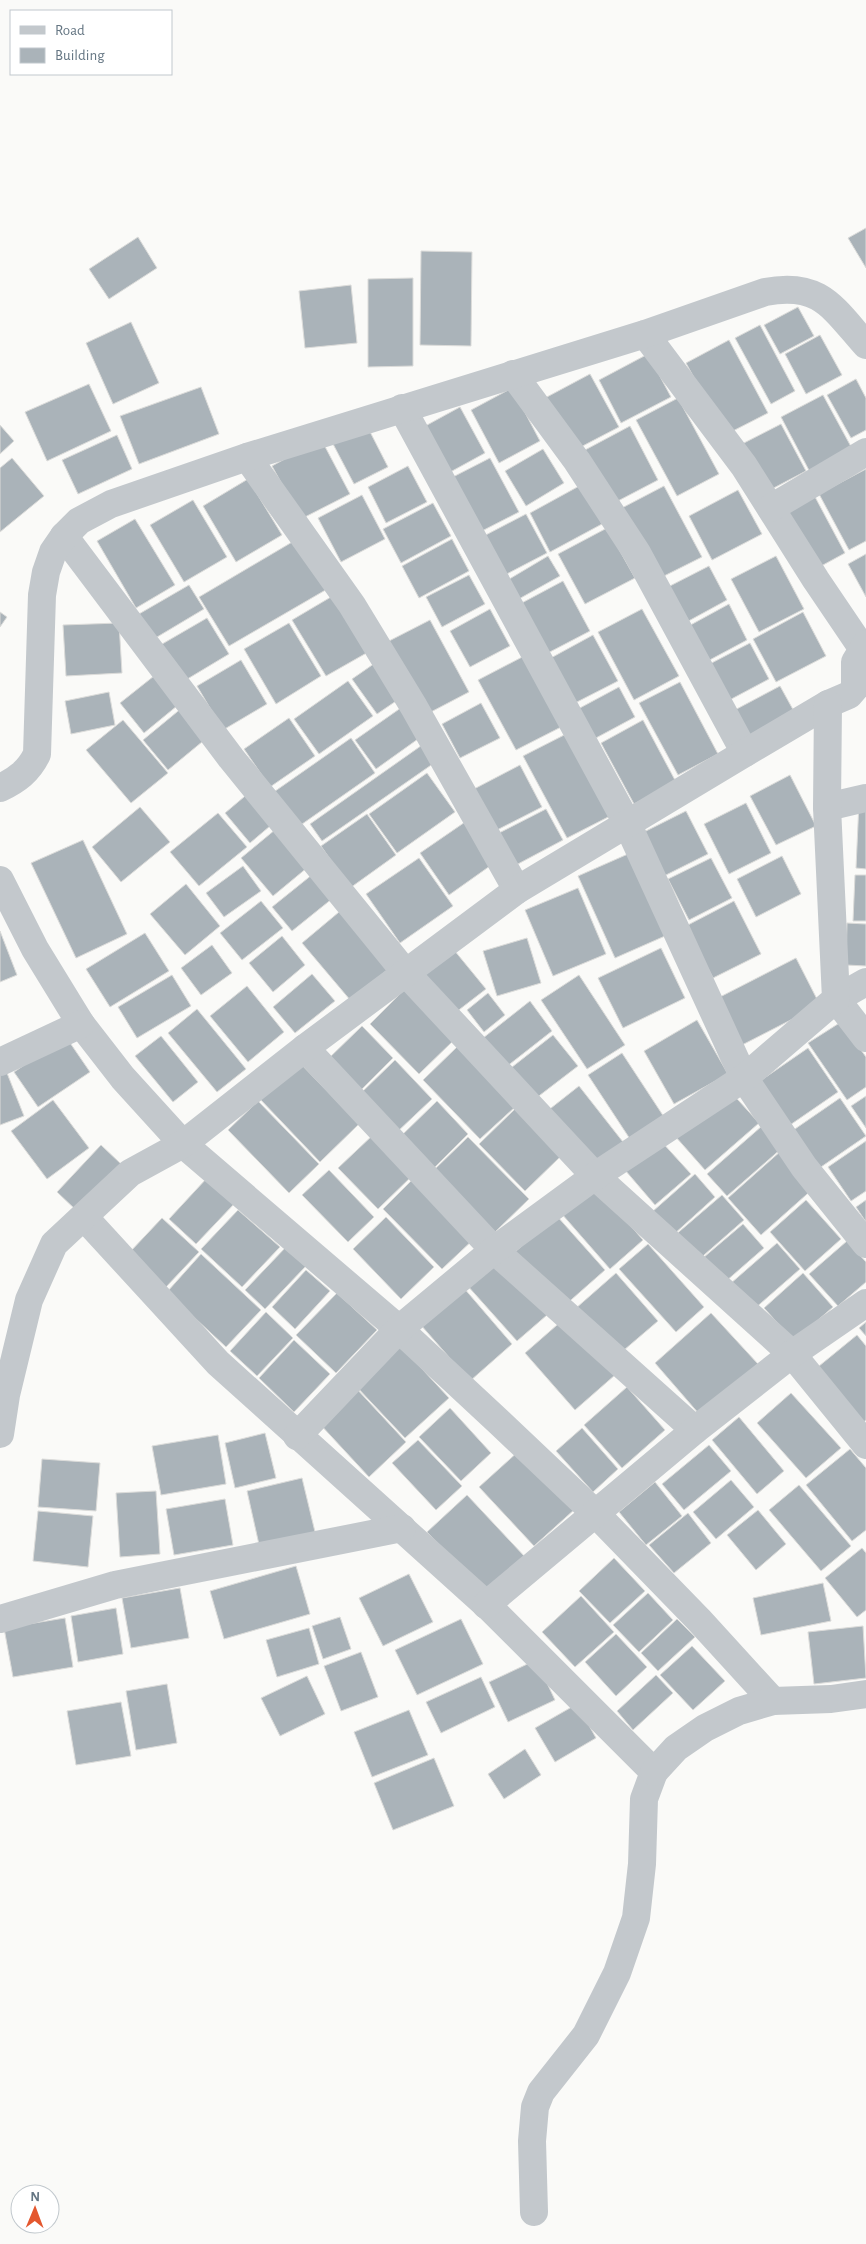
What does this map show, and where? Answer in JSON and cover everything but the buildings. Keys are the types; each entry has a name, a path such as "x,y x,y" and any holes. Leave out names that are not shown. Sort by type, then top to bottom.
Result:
{"street":[{"path":"0,788 23,775 32,765 37,754 42,596 51,559 64,536 79,521 111,504 247,457 645,334 765,292 786,288 801,289 821,298 834,308 866,345"},
{"path":"0,1434 6,1395 29,1300 54,1244 130,1173 183,1144 305,1048 516,890 828,704 854,691 855,662 864,646 816,580 744,466 645,334"},
{"path":"514,374 577,461 637,553 745,753"},
{"path":"402,408 627,823 744,1078 804,1167 866,1244"},
{"path":"771,508 866,452"},
{"path":"247,457 352,605 414,707 516,890"},
{"path":"64,536 231,758 405,972 596,1176 792,1354 866,1445"},
{"path":"828,704 827,807 836,999 866,1038"},
{"path":"827,807 866,798"},
{"path":"0,880 35,949 81,1024 123,1078 183,1144 399,1330 595,1513 699,1620 773,1701"},
{"path":"297,1436 399,1330 494,1250 596,1176 744,1078 836,999 866,982"},
{"path":"0,1062 81,1024"},
{"path":"305,1048 494,1250 695,1430"},
{"path":"84,1217 218,1363 486,1605 654,1772"},
{"path":"486,1605 695,1430 792,1354 866,1303"},
{"path":"0,1619 115,1585 402,1528"},
{"path":"534,2212 532,2141 535,2108 541,2092 586,2035 617,1973 636,1918 642,1864 644,1800 654,1772 676,1748 705,1728 739,1711 773,1701 831,1699 866,1694"}]}
